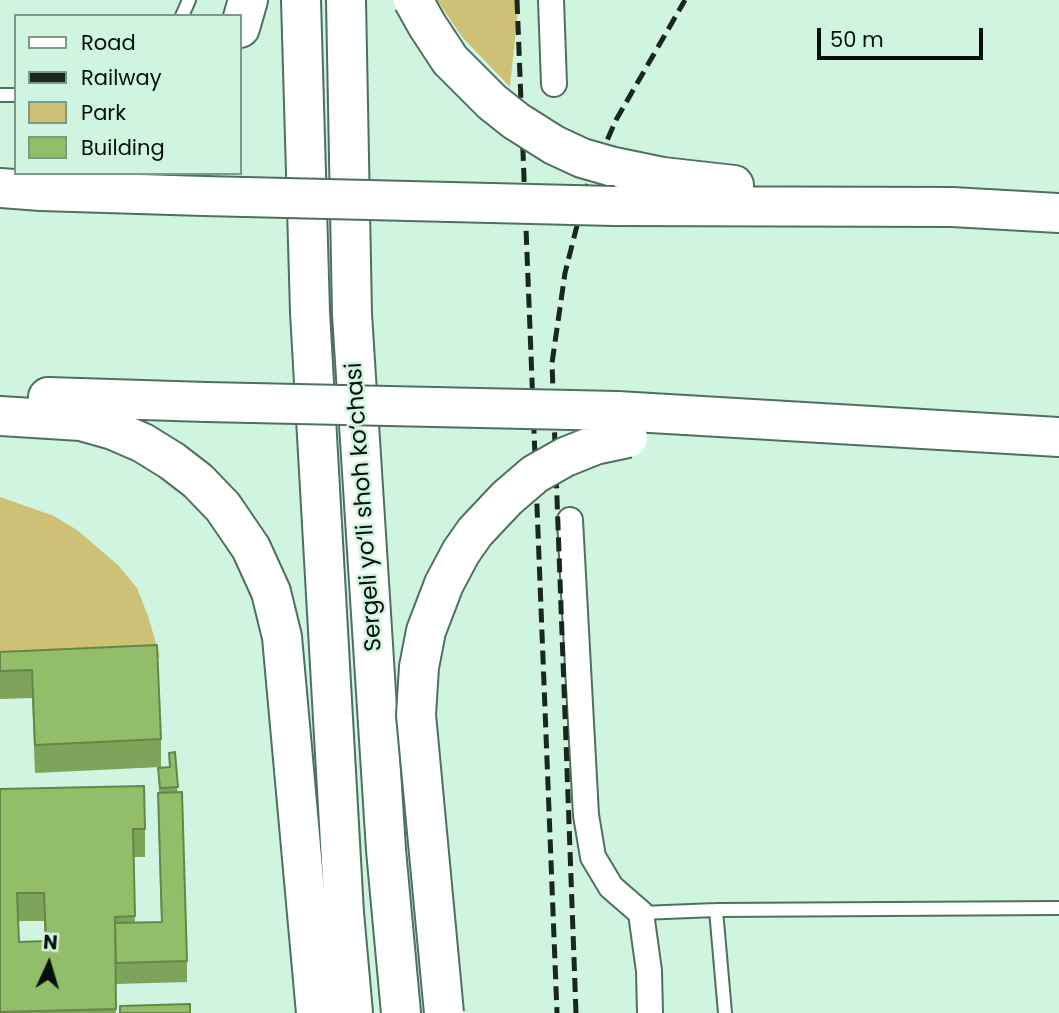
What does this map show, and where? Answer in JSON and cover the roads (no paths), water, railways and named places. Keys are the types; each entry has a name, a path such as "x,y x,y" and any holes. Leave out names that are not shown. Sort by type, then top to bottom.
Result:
{"main road":[{"path":"242,21 248,0"},
{"name":"Sergeli yo‘li shoh ko‘chasi","path":"301,0 313,367 343,886 353,1013"},
{"name":"Sergeli yo‘li shoh ko‘chasi","path":"346,0 352,314 386,850 401,1013"},
{"path":"413,0 450,60 492,102 554,145 582,158 610,166 702,182 952,208"},
{"path":"0,188 614,206 952,208 1059,213"},
{"path":"0,396 206,402 623,425 1059,438"},
{"path":"0,416 81,421 144,443 198,481 234,521 251,548 271,592 282,637 316,1013"},
{"path":"444,1013 416,715 419,667 426,631 444,584 461,552 507,498 535,474 565,457 595,445 623,425"}],"street":[{"path":"551,0 554,84"},
{"path":"570,520 586,815 591,846 593,857 611,887 641,913 649,971 650,1013"}],"lane":[{"path":"641,913 716,910 1059,908"},
{"path":"716,910 725,1013"}],"railway":[{"path":"517,0 557,1013"},
{"path":"576,1013 552,363 565,273 587,186 616,120 685,0"}]}
